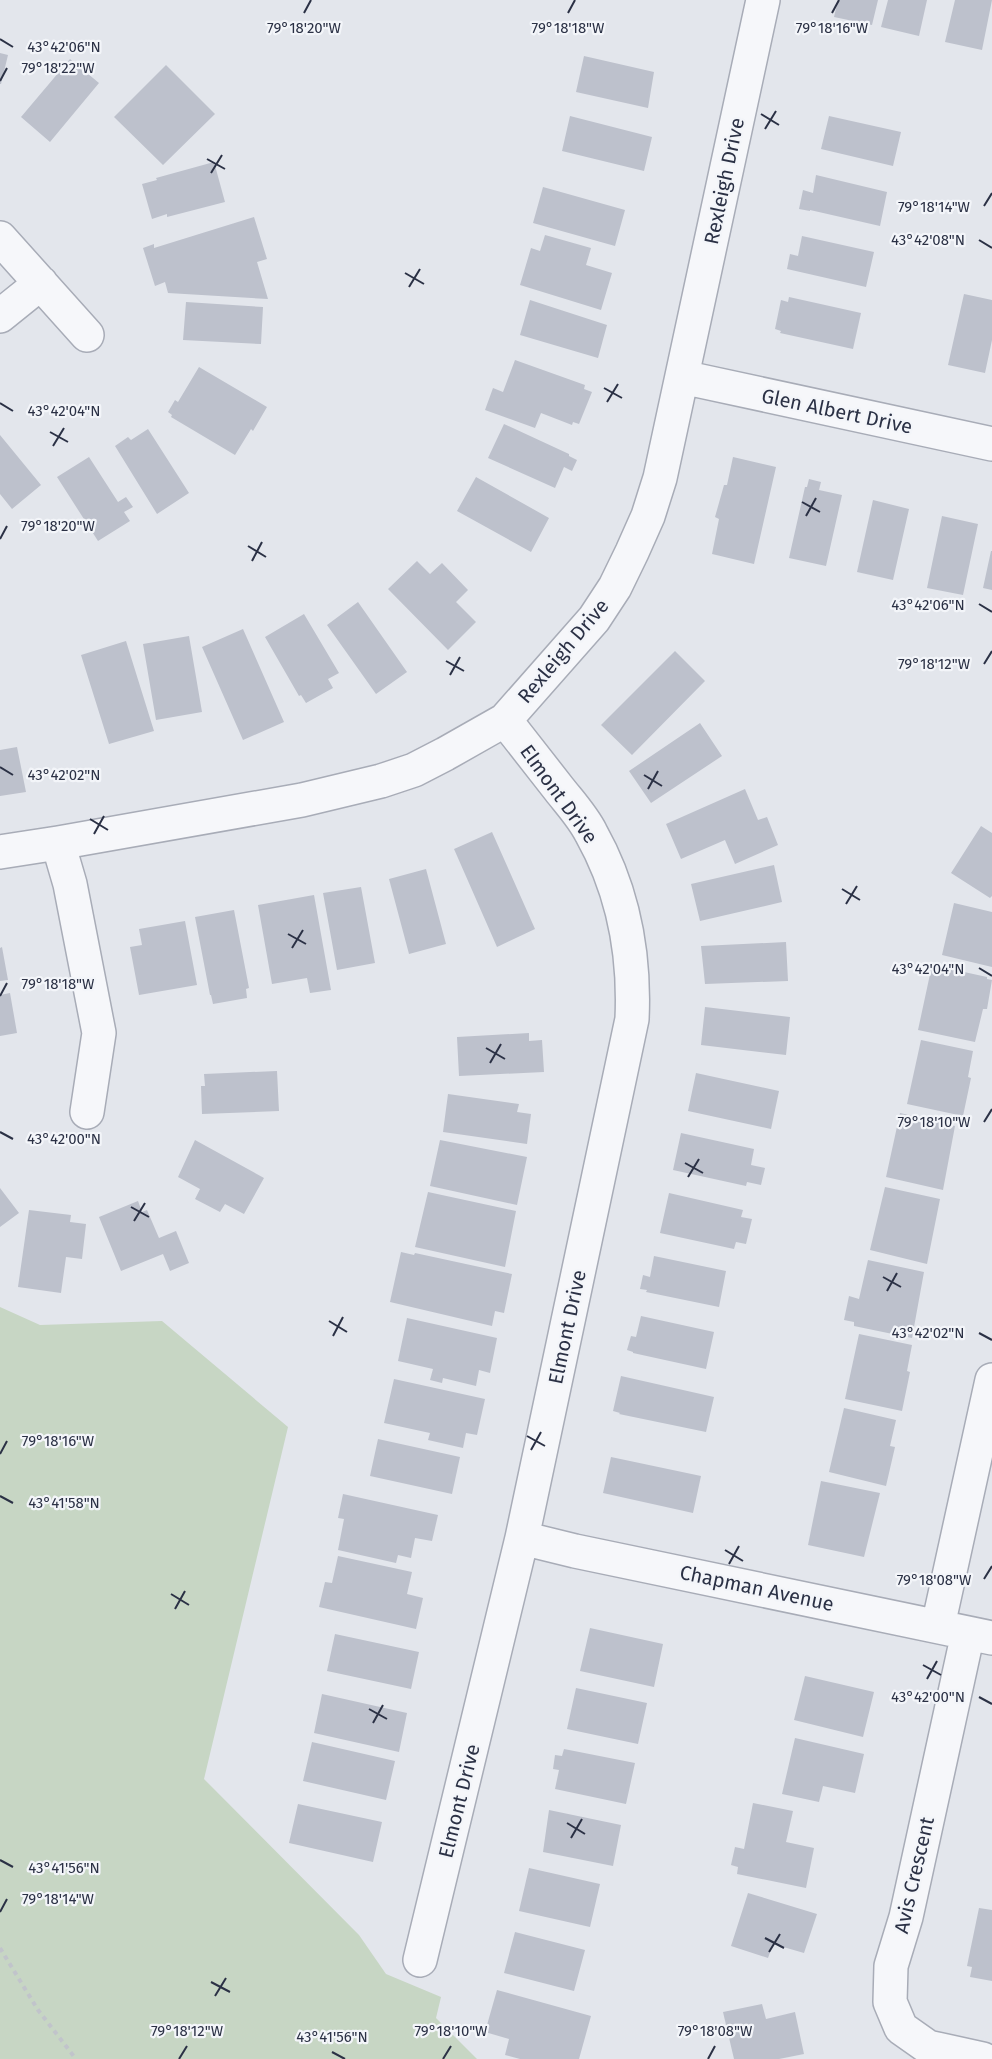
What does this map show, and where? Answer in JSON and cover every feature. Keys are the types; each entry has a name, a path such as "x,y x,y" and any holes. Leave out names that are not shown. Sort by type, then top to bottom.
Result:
{"street":[{"name":"Rexleigh Drive","path":"0,852 302,800 381,781 414,770 505,720 594,619 615,587 648,516 657,487 682,377 763,0"},
{"path":"0,238 87,335"},
{"path":"0,316 41,284"},
{"name":"Glen Albert Drive","path":"682,377 992,444"},
{"name":"Elmont Drive","path":"420,1960 522,1538 632,1019 634,989 631,957 626,927 610,873 591,832 505,720"},
{"path":"58,843 70,884 99,1033 87,1112"},
{"name":"Avis Crescent","path":"983,2059 928,2047 901,2028 890,2002 891,1966 906,1917 966,1632 992,1380"},
{"name":"Chapman Avenue","path":"522,1538 966,1632"}],"path":[{"path":"0,1948 38,2010 76,2059"}],"green space":[{"path":"0,1307 40,1325 162,1321 288,1427 204,1779 359,1935 386,1974 441,1997 436,2018 477,2059 0,2059"}],"building":[{"path":"838,0 878,0 872,25 834,17"},
{"path":"888,0 927,0 919,36 881,27"},
{"path":"955,0 992,0 982,50 945,42"},
{"path":"0,53 8,55 1,84 0,84"},
{"path":"584,56 654,72 648,108 576,92"},
{"path":"70,59 99,83 50,142 21,117"},
{"path":"166,65 215,114 163,165 114,117"},
{"path":"570,116 652,137 644,171 562,151"},
{"path":"829,116 901,132 893,166 821,149"},
{"path":"214,162 225,202 152,219 142,184"},
{"path":"816,175 887,192 880,226 799,209 803,190 813,193"},
{"path":"543,187 625,210 615,246 533,223"},
{"path":"254,217 267,259 257,262 268,299 168,293 165,282 155,286 143,248 154,244 154,248"},
{"path":"545,235 591,248 586,265 612,273 601,310 520,285 531,248 540,251"},
{"path":"802,236 874,252 866,287 787,269 790,254 798,256"},
{"path":"964,294 992,300 992,340 985,373 948,365"},
{"path":"789,297 861,313 853,349 780,333 781,331 775,329 781,300 788,302"},
{"path":"530,300 607,325 598,358 520,335"},
{"path":"186,302 263,307 261,344 183,340"},
{"path":"515,360 585,385 584,389 592,392 579,424 573,422 572,425 541,413 535,428 485,410 493,388 503,392"},
{"path":"199,367 267,407 235,455 171,417 172,415 168,412 175,400 178,402"},
{"path":"504,424 569,454 577,460 572,471 564,467 555,488 488,458"},
{"path":"148,429 189,493 157,514 115,446 128,437 131,440"},
{"path":"0,435 41,485 12,509 0,494"},
{"path":"89,457 118,502 126,497 133,507 124,512 130,521 98,541 57,477"},
{"path":"733,457 776,467 754,564 712,554 719,519 715,517 724,485 727,485"},
{"path":"476,477 549,518 531,552 457,511"},
{"path":"809,479 821,482 819,490 842,495 826,566 789,558 805,487"},
{"path":"873,500 909,509 893,580 857,572"},
{"path":"942,516 978,524 963,595 927,588"},
{"path":"992,551 992,590 983,588"},
{"path":"417,561 430,574 442,563 468,590 456,602 476,622 448,650 388,589"},
{"path":"358,602 407,672 376,694 327,625"},
{"path":"304,614 339,673 328,679 333,688 306,703 301,695 299,696 265,637"},
{"path":"243,629 284,722 243,740 202,647"},
{"path":"189,636 202,712 156,720 143,644"},
{"path":"126,641 154,731 109,744 81,655"},
{"path":"675,651 705,681 632,755 601,725"},
{"path":"700,723 722,756 651,803 629,771"},
{"path":"17,747 26,792 0,796 0,750"},
{"path":"745,789 758,820 767,817 778,845 735,864 725,840 681,859 666,824"},
{"path":"981,826 992,833 992,896 990,898 951,873"},
{"path":"492,832 535,929 497,947 454,849"},
{"path":"774,865 782,902 700,921 691,884"},
{"path":"426,869 446,944 409,954 389,879"},
{"path":"361,887 375,963 337,970 323,893"},
{"path":"314,895 331,990 310,993 307,978 272,984 258,905"},
{"path":"954,903 992,912 992,967 942,955"},
{"path":"234,910 249,988 246,989 247,998 213,1004 195,917"},
{"path":"185,921 197,985 139,995 130,947 142,945 139,929"},
{"path":"786,942 788,981 705,984 701,946"},
{"path":"2,947 8,980 0,981 0,948"},
{"path":"932,965 992,980 987,1009 983,1009 975,1042 918,1030"},
{"path":"10,993 17,1033 0,1036 0,995"},
{"path":"705,1007 790,1017 786,1055 701,1045"},
{"path":"529,1033 529,1041 542,1040 544,1072 459,1076 457,1037"},
{"path":"921,1040 973,1051 968,1077 971,1078 963,1116 907,1104"},
{"path":"277,1071 279,1111 202,1114 201,1086 205,1086 204,1074"},
{"path":"696,1073 779,1091 771,1129 688,1111"},
{"path":"448,1094 519,1104 517,1112 531,1114 527,1144 443,1132"},
{"path":"900,1113 955,1126 943,1190 886,1177"},
{"path":"681,1133 754,1149 751,1165 765,1168 761,1185 747,1182 746,1186 673,1170"},
{"path":"195,1140 264,1178 244,1214 225,1204 220,1212 195,1199 200,1189 178,1177"},
{"path":"440,1140 527,1157 517,1205 430,1186"},
{"path":"885,1187 940,1199 927,1264 870,1250"},
{"path":"0,1188 19,1213 0,1227"},
{"path":"428,1192 516,1211 505,1267 415,1247"},
{"path":"669,1193 743,1210 741,1217 752,1219 746,1244 736,1242 734,1249 660,1233"},
{"path":"138,1201 142,1212 147,1210 159,1238 176,1231 189,1263 170,1271 163,1254 121,1271 99,1217"},
{"path":"29,1210 71,1215 70,1222 86,1224 82,1259 66,1257 61,1293 18,1287"},
{"path":"401,1252 512,1274 504,1313 495,1311 492,1326 390,1302"},
{"path":"654,1256 726,1271 719,1307 640,1289 643,1275 650,1277"},
{"path":"868,1260 924,1272 912,1338 854,1326 854,1322 844,1320 849,1296 859,1299"},
{"path":"641,1316 714,1332 706,1369 627,1350 631,1336 636,1337"},
{"path":"407,1318 497,1338 490,1373 479,1370 476,1386 443,1378 442,1383 430,1380 433,1369 398,1361"},
{"path":"859,1334 912,1345 907,1371 910,1372 902,1411 845,1399"},
{"path":"621,1376 714,1397 706,1432 613,1411"},
{"path":"394,1379 485,1399 477,1435 466,1433 463,1448 428,1440 430,1433 384,1423"},
{"path":"844,1408 896,1420 890,1446 895,1447 886,1486 829,1472"},
{"path":"378,1439 460,1457 452,1494 370,1476"},
{"path":"611,1457 701,1476 693,1513 603,1493"},
{"path":"821,1481 880,1493 864,1557 808,1545"},
{"path":"343,1494 438,1515 432,1541 415,1538 411,1558 398,1555 396,1563 338,1550 344,1519 338,1518"},
{"path":"338,1556 412,1572 407,1594 423,1598 416,1629 319,1607 325,1582 332,1583"},
{"path":"590,1628 663,1644 654,1687 580,1671"},
{"path":"335,1634 419,1652 411,1689 327,1671"},
{"path":"805,1676 874,1692 863,1737 794,1720"},
{"path":"576,1688 647,1703 638,1744 567,1729"},
{"path":"322,1694 407,1713 399,1752 314,1733"},
{"path":"795,1738 864,1754 855,1793 823,1786 819,1802 782,1794"},
{"path":"312,1742 395,1761 386,1800 303,1781"},
{"path":"564,1749 635,1763 626,1804 555,1789 559,1770 553,1769 555,1755 562,1756"},
{"path":"753,1803 793,1811 786,1842 814,1848 806,1888 737,1874 738,1867 731,1865 735,1847 744,1849"},
{"path":"298,1804 382,1822 373,1862 289,1843"},
{"path":"549,1810 621,1825 613,1866 543,1852"},
{"path":"529,1868 600,1884 590,1927 519,1911"},
{"path":"748,1893 817,1914 804,1953 773,1944 768,1958 731,1946"},
{"path":"979,1908 992,1910 992,1981 970,1977 972,1967 967,1966"},
{"path":"515,1932 585,1950 574,1991 504,1973"},
{"path":"497,1990 591,2016 579,2059 520,2059 505,2055 509,2039 485,2032"},
{"path":"762,2004 766,2019 795,2012 804,2054 779,2059 734,2059 723,2012"}]}
